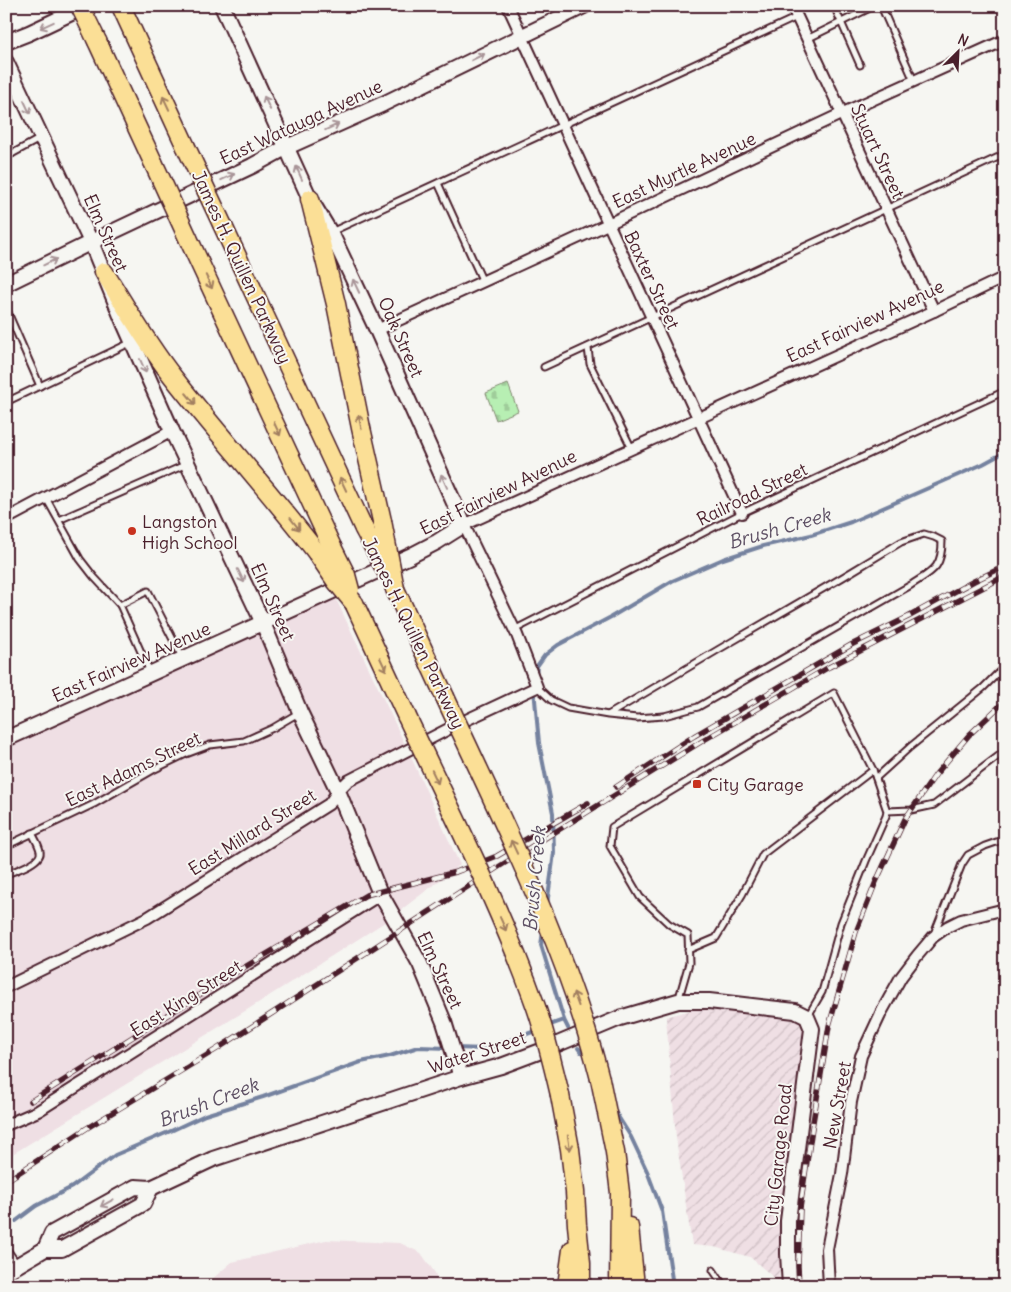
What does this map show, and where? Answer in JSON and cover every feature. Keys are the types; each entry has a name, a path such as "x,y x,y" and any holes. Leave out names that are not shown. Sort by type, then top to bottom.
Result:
{"highway":[{"name":"James H. Quillen Parkway","path":"80,6 188,238 325,550 346,575 354,603 514,947 537,1008 560,1095 570,1148 575,1192 581,1286"},
{"name":"James H. Quillen Parkway","path":"121,6 364,528 445,697 541,908 577,1000 592,1045 615,1152 620,1193 619,1286"},
{"path":"310,199 336,304 398,596"},
{"path":"104,272 172,376 295,524 325,550"},
{"path":"620,1193 629,1222 635,1286"},
{"path":"567,1286 577,1225"}],"street":[{"path":"6,42 86,6"},
{"name":"Oak Street","path":"222,6 310,199 330,233 377,330 464,526 514,630 537,687"},
{"name":"Baxter Street","path":"508,6 742,513"},
{"name":"East Watauga Avenue","path":"6,284 584,6"},
{"name":"Stuart Street","path":"792,6 934,311"},
{"name":"East Myrtle Avenue","path":"377,330 843,113 1005,40"},
{"name":"Elm Street","path":"6,62 91,242 132,342 172,430 263,622 300,712 338,790 381,894 420,964 444,1022 461,1077"},
{"name":"East Fairview Avenue","path":"6,739 410,556 464,526 1005,277"},
{"path":"6,519 172,430"},
{"name":"East Millard Street","path":"6,988 147,918 329,804 338,790 348,781 537,687"},
{"name":"East King Street","path":"6,1125 38,1111 381,894"},
{"name":"New Street","path":"829,1286 827,1249 842,1174 851,1102 861,1056 882,1011 902,977 933,937 961,920 1005,909"},
{"name":"Water Street","path":"45,1249 52,1233 135,1187 151,1188 213,1159 461,1077 501,1066 620,1018 678,1001 708,1001 795,1011 810,1023"},
{"name":"City Garage Road","path":"790,1286 788,1221 810,1023"},
{"name":"Water Street","path":"12,1268 45,1249 62,1250 143,1204 151,1188"}],"lane":[{"path":"834,6 860,65"},
{"path":"807,39 874,6"},
{"path":"881,6 914,81"},
{"path":"330,233 797,17"},
{"path":"6,157 42,138"},
{"path":"6,142 12,154"},
{"path":"544,368 1005,154"},
{"path":"438,183 482,282"},
{"path":"6,308 40,386"},
{"path":"6,402 132,342"},
{"path":"588,348 590,364 632,449"},
{"name":"Railroad Street","path":"514,630 742,513 1005,391"},
{"path":"59,520 188,464"},
{"path":"46,497 80,558 94,577 120,605 151,674"},
{"path":"537,687 551,700 568,708 608,715 637,718 664,716 698,707 933,570 941,558 942,541 924,534 901,542 608,715"},
{"path":"120,605 148,592 183,659"},
{"path":"876,778 983,688 1005,666"},
{"path":"678,1001 689,963 688,935 669,924 640,897 610,846 612,827 834,693 873,770 886,811 911,810 934,804 1005,751"},
{"name":"East Adams Street","path":"6,846 94,804 186,754 210,745 244,741 273,728 300,712"},
{"path":"688,950 716,938 742,895 762,854 873,770"},
{"name":"City Garage Road","path":"810,1023 822,992 841,922 886,816 886,811"},
{"path":"6,874 35,861 40,856 41,852 32,833"},
{"path":"933,937 962,864 968,855 985,846 1005,839"},
{"path":"6,1248 12,1268"},
{"path":"713,1270 724,1286"}],"shaded area":[{"path":"335,597 460,865 385,922 250,1008 6,1158 6,748"},
{"path":"695,1009 784,1017 799,1022 806,1036 784,1199 779,1282 750,1257 714,1247 692,1245 676,1138 666,1017"},
{"path":"326,1240 400,1243 421,1253 435,1273 440,1286 204,1286 232,1262"}],"green space":[{"path":"508,384 518,411 496,420 486,393"}],"waterway":[{"name":"Brush Creek","path":"536,675 537,666 545,655 558,645 611,617 672,581 723,559 851,522 983,464 1005,452"},
{"name":"Brush Creek","path":"534,689 539,743 553,813 554,853 547,905"},
{"name":"Brush Creek","path":"543,932 541,945 568,1028"},
{"name":"Brush Creek","path":"547,1026 564,1020"},
{"name":"Brush Creek","path":"456,1048 485,1049 538,1030"},
{"name":"Brush Creek","path":"16,1221 36,1206 72,1187 115,1155 205,1115 263,1097 361,1062 390,1056 418,1047 449,1048"},
{"path":"578,1048 581,1052"},
{"path":"614,1110 631,1137 647,1171 662,1211 673,1286"}],"railway":[{"path":"616,787 694,736 851,645 1005,566"},
{"path":"6,1181 87,1128 217,1049 500,866 704,740 829,667 1005,576"},
{"path":"799,1286 800,1208 812,1128 829,1026 856,932 875,884 905,819 936,774 969,735 1005,701"},
{"path":"31,1101 223,980 366,895 456,872 497,856 588,803"}],"place":[{"name":"Langston High School","path":"132,531"},
{"name":"City Garage","path":"697,784"}]}
